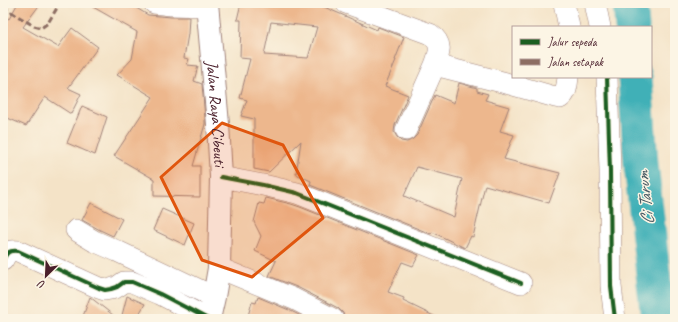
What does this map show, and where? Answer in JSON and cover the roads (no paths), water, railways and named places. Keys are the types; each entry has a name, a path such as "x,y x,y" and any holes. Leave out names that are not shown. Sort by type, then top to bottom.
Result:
{"main road":[{"name":"Jalan Raya Cibeuti","path":"207,4 218,124 221,177 219,268 214,297 208,319"}],"street":[{"path":"154,3 171,6 207,4"},
{"path":"346,3 430,34 435,37 438,42 438,55 435,65 406,130"},
{"path":"564,3 569,26"},
{"path":"595,3 600,26"},
{"path":"435,65 560,98 566,90 568,78"},
{"path":"607,78 611,286 615,319"},
{"path":"221,177 297,193 521,282"},
{"path":"76,230 94,241 214,297"},
{"path":"3,260 9,251 18,251 105,290 117,288 124,282 132,282 160,294 208,319"},
{"path":"219,268 294,299 334,319"}],"waterway":[{"name":"Ci Tarum","path":"630,3 632,26"},
{"name":"Ci Tarum","path":"635,78 641,164 658,319"}]}
